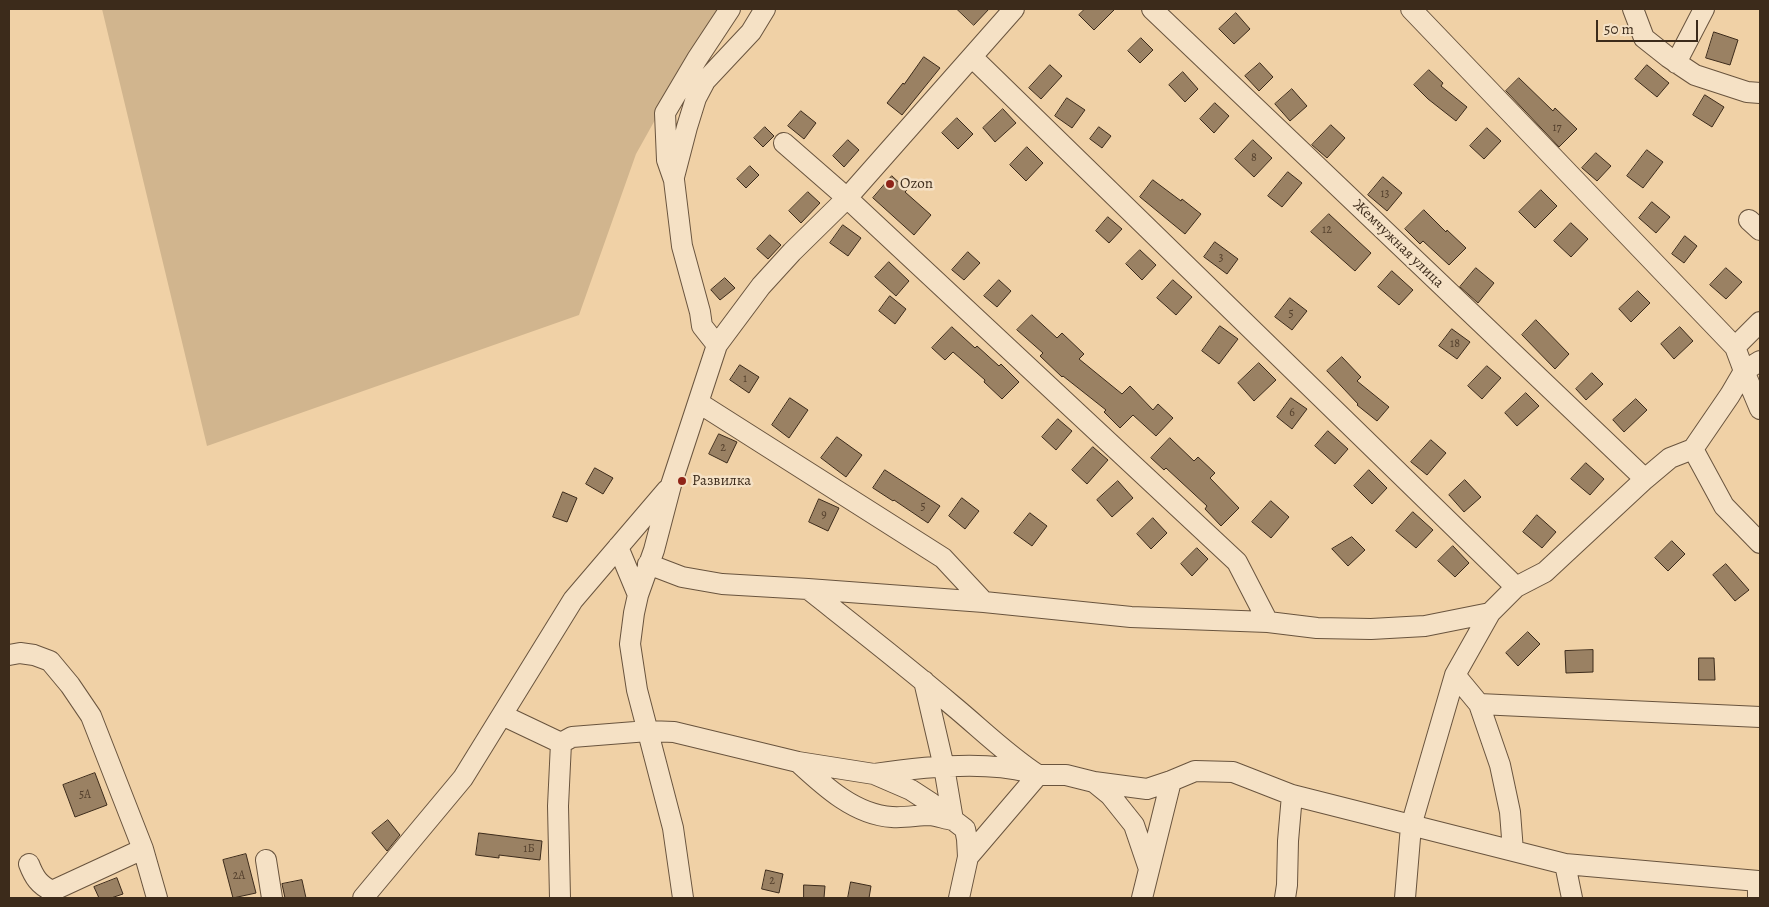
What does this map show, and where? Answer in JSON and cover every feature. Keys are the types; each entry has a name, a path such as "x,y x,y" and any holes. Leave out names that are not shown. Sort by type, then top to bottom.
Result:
{"street":[{"path":"717,345 702,326 682,246 674,180 668,160 665,113 730,9"},
{"path":"674,180 696,98 705,82 750,32 764,9"},
{"path":"683,898 673,828 637,690 630,644 638,595 654,550 671,485 717,345 762,286 792,252 847,198 1013,9"},
{"name":"Жемчужная улица","path":"1152,9 1645,479"},
{"path":"1411,9 1735,346 1752,366 1760,409"},
{"path":"1633,9 1644,38 1676,63 1695,75 1747,92 1760,93"},
{"path":"1676,63 1704,9"},
{"path":"705,82 716,31"},
{"path":"972,57 1516,586"},
{"path":"784,143 847,198 1237,562 1268,622"},
{"path":"1735,346 1760,322"},
{"path":"1405,898 1411,826 1455,675 1490,613 1516,586 1545,572 1670,458 1692,449 1752,366"},
{"path":"699,403 943,558 984,602"},
{"path":"1692,449 1724,506 1760,542"},
{"path":"363,898 463,778 573,600 671,485"},
{"path":"618,547 638,595"},
{"path":"648,564 682,577 722,584 984,602 1130,617 1268,622 1317,628 1371,629 1425,626 1490,613"},
{"path":"808,589 985,732 1010,756 1038,774"},
{"path":"9,655 20,653 34,655 50,661 70,685 91,716 143,849 157,898"},
{"path":"1455,675 1479,704 1500,765 1510,812 1513,851"},
{"path":"924,682 944,767 953,820"},
{"path":"1479,704 1760,717"},
{"path":"502,715 561,743"},
{"path":"561,743 572,737 648,731 674,732 798,762 874,774 911,790 965,829 968,840 968,857 959,898"},
{"path":"560,898 558,806 561,743"},
{"path":"798,762 820,783 851,804 873,814 893,818 931,815 953,820"},
{"path":"874,774 899,770 990,766 1038,774 1066,775 1094,782 1147,789 1195,771 1233,772 1292,795 1565,864 1759,887"},
{"path":"968,857 1038,774"},
{"path":"1142,898 1171,781"},
{"path":"1094,782 1110,794 1134,825 1148,869"},
{"path":"1285,898 1292,795"},
{"path":"29,864 35,878 42,886 52,891 143,849"},
{"path":"266,860 272,898"},
{"path":"1565,864 1572,898"}],"shaded area":[{"path":"102,9 717,9 636,154 579,315 207,446"}],"building":[{"path":"957,9 989,9 974,25"},
{"path":"1085,9 1115,9 1094,30 1079,15"},
{"path":"1236,13 1250,29 1234,44 1219,29"},
{"path":"1714,32 1738,40 1730,65 1706,58"},
{"path":"1141,38 1153,50 1140,63 1128,51"},
{"path":"924,57 940,68 902,115 887,103"},
{"path":"1260,63 1273,77 1259,91 1245,76"},
{"path":"1050,65 1062,76 1041,99 1029,88"},
{"path":"1647,65 1669,83 1657,97 1635,79"},
{"path":"1429,70 1443,83 1441,86 1467,107 1456,121 1428,99 1414,85"},
{"path":"1183,72 1198,89 1185,102 1169,85"},
{"path":"1519,78 1553,111 1555,108 1577,129 1559,147 1506,91"},
{"path":"1292,89 1307,106 1290,121 1275,104"},
{"path":"1705,95 1724,107 1712,127 1693,115"},
{"path":"1067,98 1085,110 1072,128 1055,116"},
{"path":"1215,103 1229,116 1214,133 1200,119"},
{"path":"1003,109 1016,123 995,142 983,128"},
{"path":"801,111 816,123 804,139 788,126"},
{"path":"957,118 973,134 958,149 942,133"},
{"path":"1331,125 1345,138 1327,158 1312,145"},
{"path":"765,127 774,136 763,147 754,138"},
{"path":"1099,127 1111,136 1102,148 1090,139"},
{"path":"1487,128 1501,141 1484,159 1470,146"},
{"path":"848,140 859,150 844,167 833,156"},
{"path":"1253,140 1272,158 1254,177 1235,159"},
{"path":"1027,147 1043,163 1026,181 1010,165"},
{"path":"1647,150 1663,162 1643,188 1627,176"},
{"path":"1596,153 1611,166 1597,181 1582,168"},
{"path":"750,166 759,175 746,188 737,179"},
{"path":"1288,172 1302,183 1282,207 1268,196"},
{"path":"892,176 907,190 905,192 931,215 914,235 873,198"},
{"path":"1383,177 1402,193 1387,211 1368,195"},
{"path":"1153,180 1201,214 1185,234 1140,197"},
{"path":"1541,190 1557,206 1535,228 1519,212"},
{"path":"808,192 820,203 801,223 789,211"},
{"path":"1652,202 1670,217 1656,233 1639,218"},
{"path":"1424,210 1446,232 1447,230 1466,248 1449,265 1423,241 1420,244 1405,229"},
{"path":"1329,214 1371,253 1355,271 1311,232"},
{"path":"1108,217 1122,229 1109,243 1096,231"},
{"path":"1571,223 1588,239 1571,257 1554,241"},
{"path":"843,225 861,238 848,256 830,243"},
{"path":"770,235 781,245 768,259 757,249"},
{"path":"1685,236 1697,246 1684,263 1672,254"},
{"path":"1215,242 1238,259 1227,274 1204,257"},
{"path":"1140,250 1156,265 1142,280 1126,264"},
{"path":"968,252 980,263 964,280 952,270"},
{"path":"889,262 909,281 896,296 875,277"},
{"path":"1476,268 1494,283 1478,303 1460,287"},
{"path":"1726,268 1742,282 1726,299 1710,285"},
{"path":"1392,271 1413,290 1399,305 1378,287"},
{"path":"725,278 735,288 720,300 711,290"},
{"path":"999,280 1011,291 997,307 984,296"},
{"path":"1173,280 1192,297 1176,315 1157,298"},
{"path":"1638,291 1650,303 1631,322 1619,309"},
{"path":"890,296 906,309 895,324 879,311"},
{"path":"1290,298 1307,311 1292,330 1275,317"},
{"path":"1032,315 1057,338 1062,333 1084,354 1079,359 1122,394 1130,386 1153,410 1158,404 1173,418 1156,436 1133,415 1120,428 1104,412 1106,410 1062,377 1040,356 1043,353 1017,330"},
{"path":"1536,320 1569,354 1555,369 1522,335"},
{"path":"1220,326 1238,339 1219,364 1202,351"},
{"path":"952,327 975,348 977,346 999,366 1001,364 1019,382 1002,399 984,382 985,380 953,352 945,360 932,348"},
{"path":"1680,327 1693,341 1674,359 1661,344"},
{"path":"1452,329 1470,342 1457,359 1439,346"},
{"path":"1342,357 1361,377 1357,381 1389,407 1377,421 1357,405 1327,371"},
{"path":"1259,363 1276,380 1254,401 1238,383"},
{"path":"740,365 759,377 749,393 730,380"},
{"path":"1487,366 1501,378 1482,399 1468,386"},
{"path":"1592,373 1603,384 1586,400 1576,389"},
{"path":"1526,393 1539,406 1517,426 1505,413"},
{"path":"790,398 808,410 789,438 772,425"},
{"path":"1291,398 1307,409 1292,429 1277,417"},
{"path":"1636,399 1647,410 1624,432 1613,420"},
{"path":"1058,419 1072,431 1056,450 1042,437"},
{"path":"1328,431 1348,449 1335,464 1315,446"},
{"path":"719,434 737,442 727,463 709,454"},
{"path":"837,437 862,455 846,477 821,458"},
{"path":"1170,438 1194,461 1198,457 1215,473 1210,478 1239,508 1221,526 1205,509 1207,506 1166,468 1164,470 1151,458"},
{"path":"1431,440 1446,453 1427,475 1411,462"},
{"path":"1093,447 1108,460 1087,484 1072,470"},
{"path":"1586,463 1604,479 1590,495 1571,479"},
{"path":"595,468 613,478 603,494 586,484"},
{"path":"885,470 940,506 928,523 873,488"},
{"path":"1369,470 1387,488 1372,504 1354,486"},
{"path":"1465,480 1481,497 1464,512 1449,495"},
{"path":"1118,481 1133,498 1112,517 1097,500"},
{"path":"563,492 577,498 567,522 553,517"},
{"path":"962,498 979,511 965,529 949,516"},
{"path":"819,499 839,508 828,531 809,522"},
{"path":"1271,501 1289,517 1271,538 1252,522"},
{"path":"1413,512 1433,530 1416,548 1396,531"},
{"path":"1030,513 1047,526 1032,546 1014,533"},
{"path":"1537,515 1556,532 1542,548 1523,532"},
{"path":"1153,518 1167,533 1151,549 1137,534"},
{"path":"1352,537 1365,550 1348,566 1332,549"},
{"path":"1672,541 1685,554 1668,571 1655,558"},
{"path":"1453,546 1469,563 1455,577 1438,561"},
{"path":"1197,548 1208,559 1192,576 1181,564"},
{"path":"1726,564 1749,590 1735,601 1713,575"},
{"path":"1528,632 1540,644 1518,666 1506,653"},
{"path":"1593,650 1593,672 1566,673 1565,651"},
{"path":"1699,658 1714,658 1715,680 1699,680"},
{"path":"95,773 107,805 75,817 63,785"},
{"path":"388,820 400,835 387,851 372,833"},
{"path":"479,833 542,841 540,860 499,855 499,858 476,855"},
{"path":"246,854 256,893 233,898 223,860"},
{"path":"766,870 783,874 779,893 762,889"},
{"path":"117,878 123,894 111,898 99,898 94,887"},
{"path":"302,880 306,898 285,898 282,884"},
{"path":"851,882 871,886 869,898 848,898"},
{"path":"804,885 825,886 824,898 804,898"}],"place":[{"name":"Ozon","path":"890,184"},
{"name":"Развилка","path":"682,481"}]}
